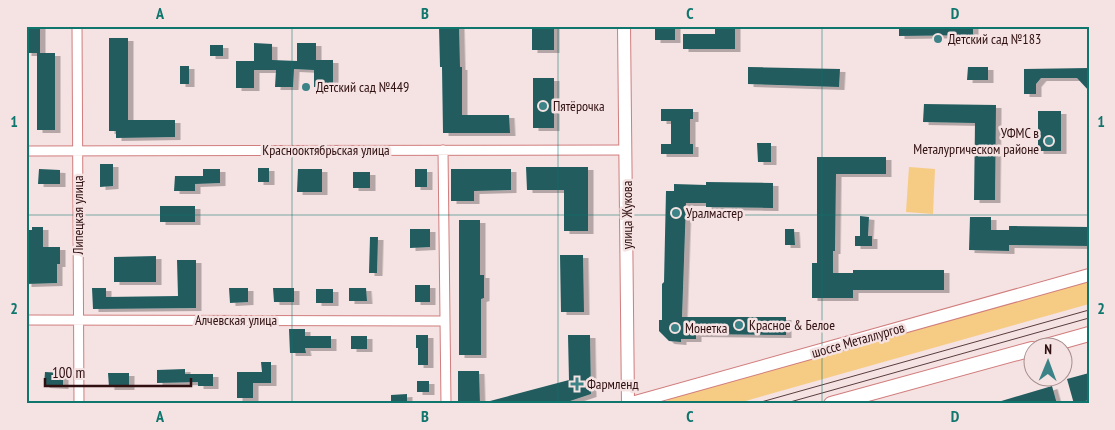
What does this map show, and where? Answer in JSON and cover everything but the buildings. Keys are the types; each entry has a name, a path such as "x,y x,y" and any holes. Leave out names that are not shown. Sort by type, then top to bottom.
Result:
{"main road":[{"path":"1072,339 1089,334"},
{"path":"830,404 1022,352"}],"street":[{"name":"Липецкая улица","path":"77,26 78,404"},
{"name":"улица Жукова","path":"624,26 628,404"},
{"path":"443,150 446,404"},
{"name":"Краснооктябрьская улица","path":"26,151 626,150"},
{"name":"шоссе Металлургов","path":"628,404 1089,276"},
{"name":"Алчевская улица","path":"26,320 445,321"}],"shaded area":[{"path":"909,167 935,169 933,214 906,212"},
{"path":"1089,278 1089,304 735,404 668,404 667,397"}],"tram line":[{"path":"754,404 1089,310"},
{"path":"783,404 1089,318"}],"place":[{"name":"Детский сад №183","path":"938,39"},
{"name":"Детский сад №449","path":"306,87"},
{"name":"Пятёрочка","path":"543,106"},
{"name":"УФМС в Металургическом районе","path":"1049,141"},
{"name":"Уралмастер","path":"676,213"},
{"name":"Красное & Белое","path":"739,325"},
{"name":"Монетка","path":"675,328"},
{"name":"Фармленд","path":"577,384"}]}
